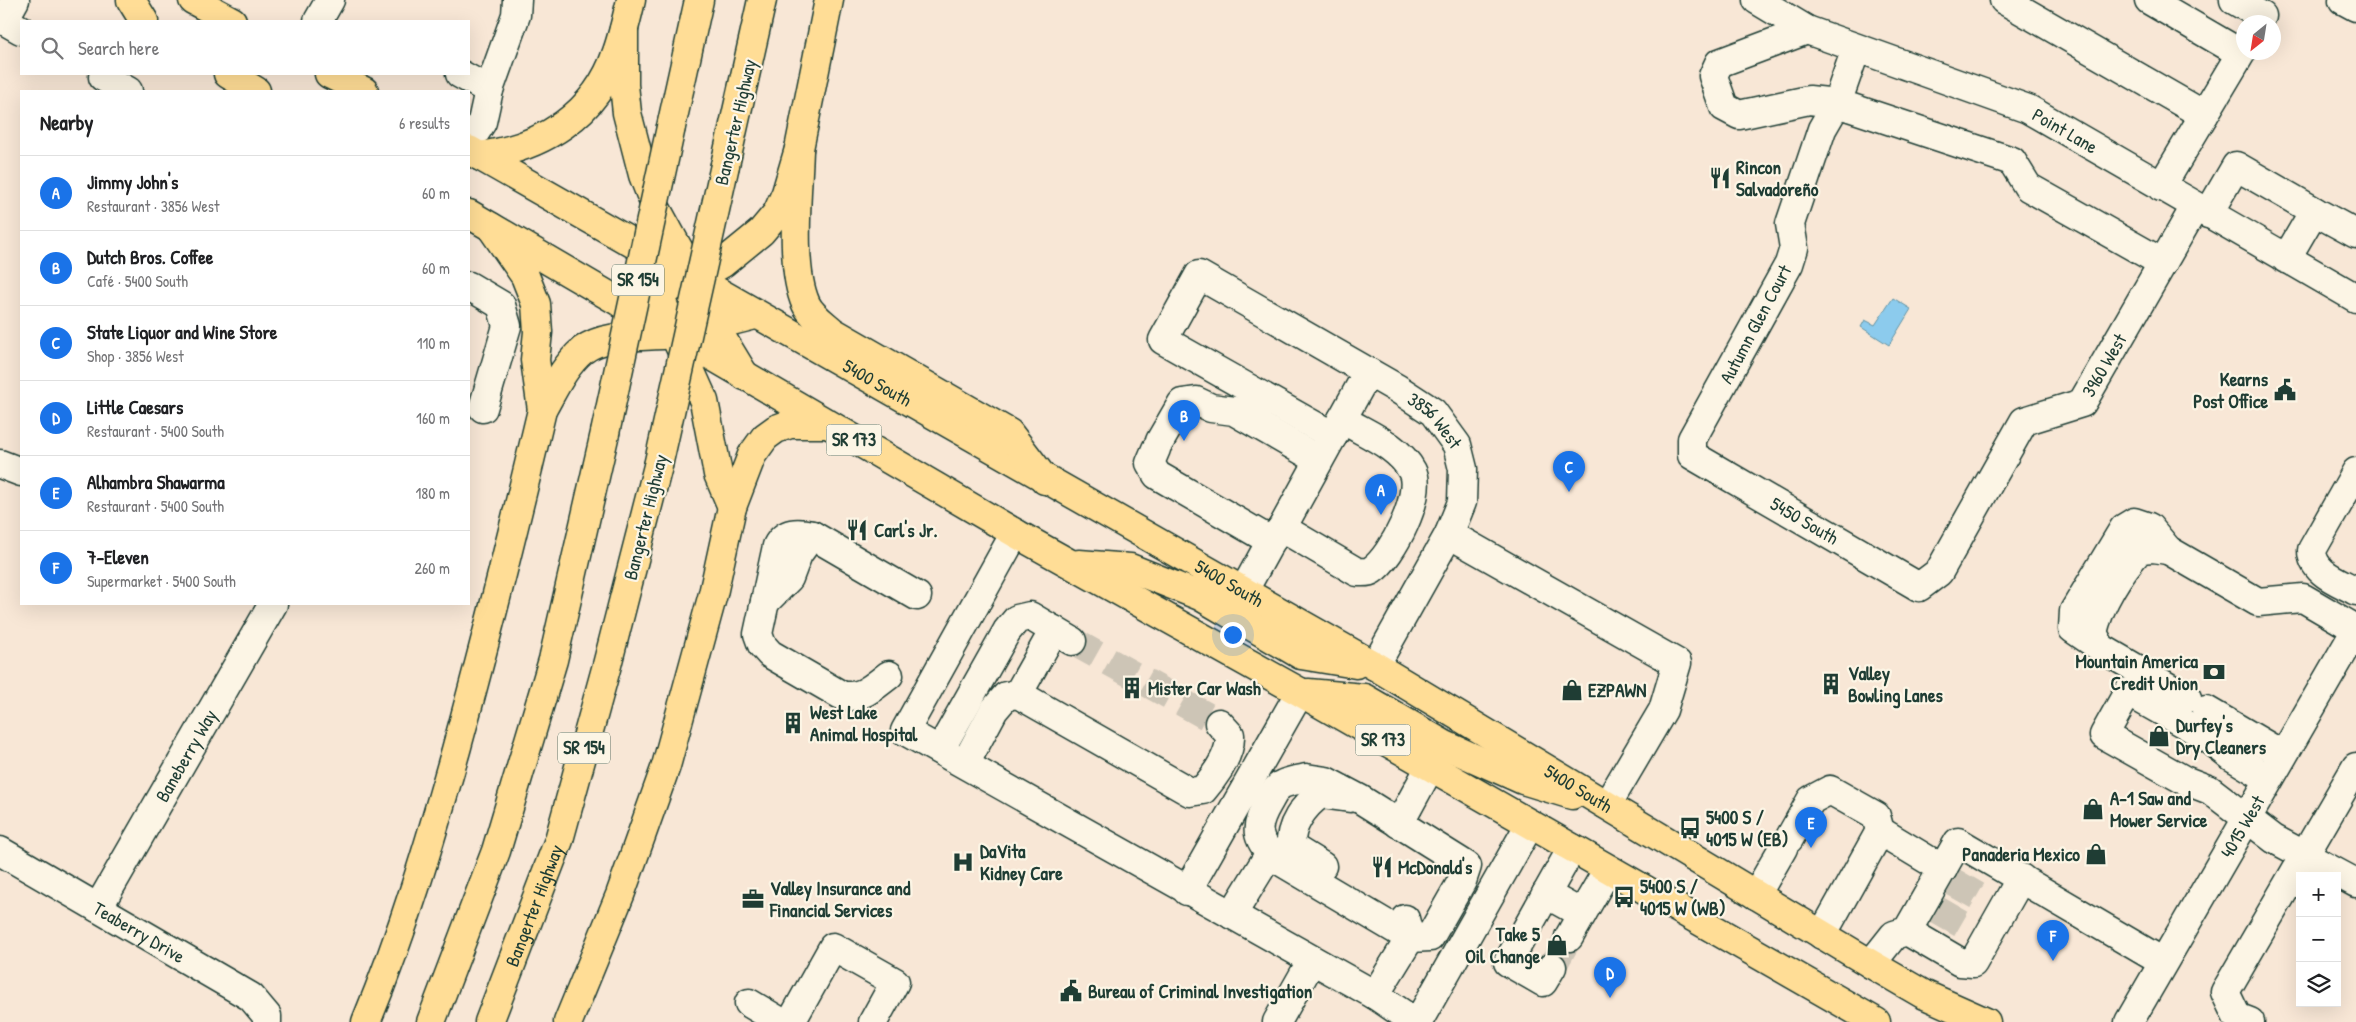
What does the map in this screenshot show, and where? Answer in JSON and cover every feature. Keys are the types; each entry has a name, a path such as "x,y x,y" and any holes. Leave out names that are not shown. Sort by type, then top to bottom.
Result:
{"main road":[{"path":"130,0 143,20"},
{"path":"472,149 501,153 540,140 563,126 580,111 596,93 608,74 624,30 631,0"},
{"name":"SR 154","path":"432,1022 496,851 553,660 605,433 699,0"},
{"name":"Bangerter Highway","path":"489,1022 559,840 607,665 658,466 762,0"},
{"path":"622,304 695,279 724,263 743,248 776,213 786,193 799,149 829,0"},
{"path":"624,30 624,85 635,149 656,208 695,279 714,325 745,376"},
{"path":"230,75 254,90"},
{"path":"333,75 363,84"},
{"name":"5400 South","path":"472,149 642,250 1375,666 1870,964 1923,994 1986,1022"},
{"path":"799,149 797,250 799,276 806,304 833,332 1009,433 1046,480"},
{"path":"480,220 525,276 536,304 538,324 535,360 542,410"},
{"name":"SR 173","path":"480,220 1014,533 1300,692 1876,1022"},
{"path":"642,250 674,334 704,401 718,474 732,507"},
{"path":"366,1022 405,921 426,857 481,661 542,410 571,361 585,349 603,342 674,334 756,315"},
{"path":"568,1022 620,895 666,766 711,604 732,507 752,456 765,437 776,429 790,424 826,424"},
{"path":"1070,563 1130,568 1200,596 1301,655 1375,666"},
{"path":"1300,692 1364,698 1445,745 1523,780 1608,805"}],"street":[{"path":"319,20 330,0"},
{"path":"472,149 482,122 489,90 516,15 517,0"},
{"name":"Point Lane","path":"1757,0 1807,30 2028,109 2286,260 2356,298"},
{"path":"2004,0 2204,115"},
{"path":"2234,0 2264,13"},
{"path":"2344,0 2356,7"},
{"path":"2162,3 2236,47"},
{"path":"1807,30 1719,63 1714,76 1724,107 1739,115 1809,100 1837,103 2012,161 2028,187 2163,263"},
{"name":"Autumn Glen Court","path":"1692,455 1692,439 1789,264 1794,248 1790,224 1822,129 1837,103 1856,49"},
{"path":"2161,187 2237,60"},
{"path":"462,75 489,90"},
{"path":"99,81 125,90"},
{"name":"3960 West","path":"1919,587 1939,572 2024,421 2082,403 2163,263 2201,210 2236,166 2314,211"},
{"path":"2286,260 2314,211 2356,234"},
{"name":"3856 West","path":"1337,428 1163,340 1199,275 1368,372 1433,412 1457,445 1463,469 1462,502 1449,534 1375,666"},
{"path":"470,287 501,305 507,326 483,408"},
{"path":"1243,592 1368,372"},
{"path":"1315,467 1228,426 1211,408 1196,401 1182,403 1150,462 1157,474 1212,507 1357,572 1370,572 1382,562 1412,508 1415,489 1413,474 1403,458 1392,448 1337,428"},
{"name":"5450 South","path":"1692,455 1919,587"},
{"path":"0,464 20,472"},
{"path":"2356,472 2312,550 2312,560 2318,568 2356,591"},
{"path":"889,675 864,694 852,698 841,695 770,654 762,645 758,634 779,541 795,532 812,535 917,596"},
{"path":"1014,533 905,731 1375,995 1417,1022 1530,824"},
{"path":"1449,534 1677,663 1663,710 1608,805"},
{"path":"2283,755 2101,648 2093,634 2096,618 2128,562 2140,549 2168,550 2258,602 2303,598 2356,629"},
{"name":"Baneberry Way","path":"98,908 272,605"},
{"path":"940,750 1006,631 1017,619 1030,616 1063,635 1018,694"},
{"name":"4015 West","path":"2129,1022 2283,755 2347,666 2356,629"},
{"path":"1187,890 1300,692"},
{"path":"2269,779 2231,756 2204,735 2128,692 2104,735 2184,780 2210,790 2274,839 2356,883"},
{"path":"965,764 994,710 1006,696 1018,694 1190,792 1203,790 1211,781 1230,747 1230,735 1219,723"},
{"path":"1399,824 1430,767"},
{"path":"2250,1022 2237,1017 2225,992 2356,767"},
{"path":"1375,995 1410,938 1403,912 1281,850 1263,846 1258,832 1260,817 1281,784 1306,778 1326,781 1360,799 1467,866 1462,881 1430,937 1410,938"},
{"path":"1756,895 1811,800 1830,790 1876,816 1880,832 1946,875"},
{"path":"1232,915 1281,850 1298,819 1312,800 1321,794 1360,799"},
{"path":"1822,934 1880,832"},
{"path":"1870,964 1894,935 1908,931 1931,907 1946,875 1958,842 2163,962"},
{"path":"1552,967 1543,982 1508,962 1572,848"},
{"name":"Teaberry Drive","path":"0,851 251,997 267,1016 267,1022"},
{"path":"1546,894 1575,926 1608,869"},
{"path":"1908,931 1960,962 1973,963 1978,934 1994,906 2021,878"},
{"path":"791,1022 834,947 896,982 873,1022"},
{"path":"1276,1022 1312,960"},
{"path":"749,1003 781,1022"}],"water":[{"path":"1893,298 1911,309 1889,345 1861,327 1865,320 1875,325"}],"tunnel":[{"path":"1072,641 1219,723"},
{"path":"1953,882 1986,901"},
{"path":"1937,910 1970,929"},
{"path":"1552,967 1569,937"}],"place":[{"name":"Rincon Salvadoreño","path":"1720,178"},
{"name":"Kearns Post Office","path":"2285,390"},
{"name":"Dutch Bros. Coffee","path":"1184,441"},
{"name":"State Liquor and Wine Store","path":"1569,492"},
{"name":"Jimmy John's","path":"1381,515"},
{"name":"Carl's Jr.","path":"857,530"},
{"name":"Mountain America Credit Union","path":"2214,672"},
{"name":"Valley Bowling Lanes","path":"1831,684"},
{"name":"Mister Car Wash","path":"1132,688"},
{"name":"EZPAWN","path":"1572,690"},
{"name":"West Lake Animal Hospital","path":"793,723"},
{"name":"Durfey's Dry Cleaners","path":"2159,736"},
{"name":"A-1 Saw and Mower Service","path":"2093,809"},
{"name":"5400 S / 4015 W (EB)","path":"1690,828"},
{"name":"Alhambra Shawarma","path":"1811,848"},
{"name":"Panaderia Mexico","path":"2096,854"},
{"name":"DaVita Kidney Care","path":"963,862"},
{"name":"McDonald's","path":"1382,867"},
{"name":"5400 S / 4015 W (WB)","path":"1624,897"},
{"name":"Valley Insurance and Financial Services","path":"753,899"},
{"name":"Take 5 Oil Change","path":"1557,945"},
{"name":"7-Eleven","path":"2053,961"},
{"name":"Bureau of Criminal Investigation","path":"1071,991"},
{"name":"Little Caesars","path":"1610,998"}]}
